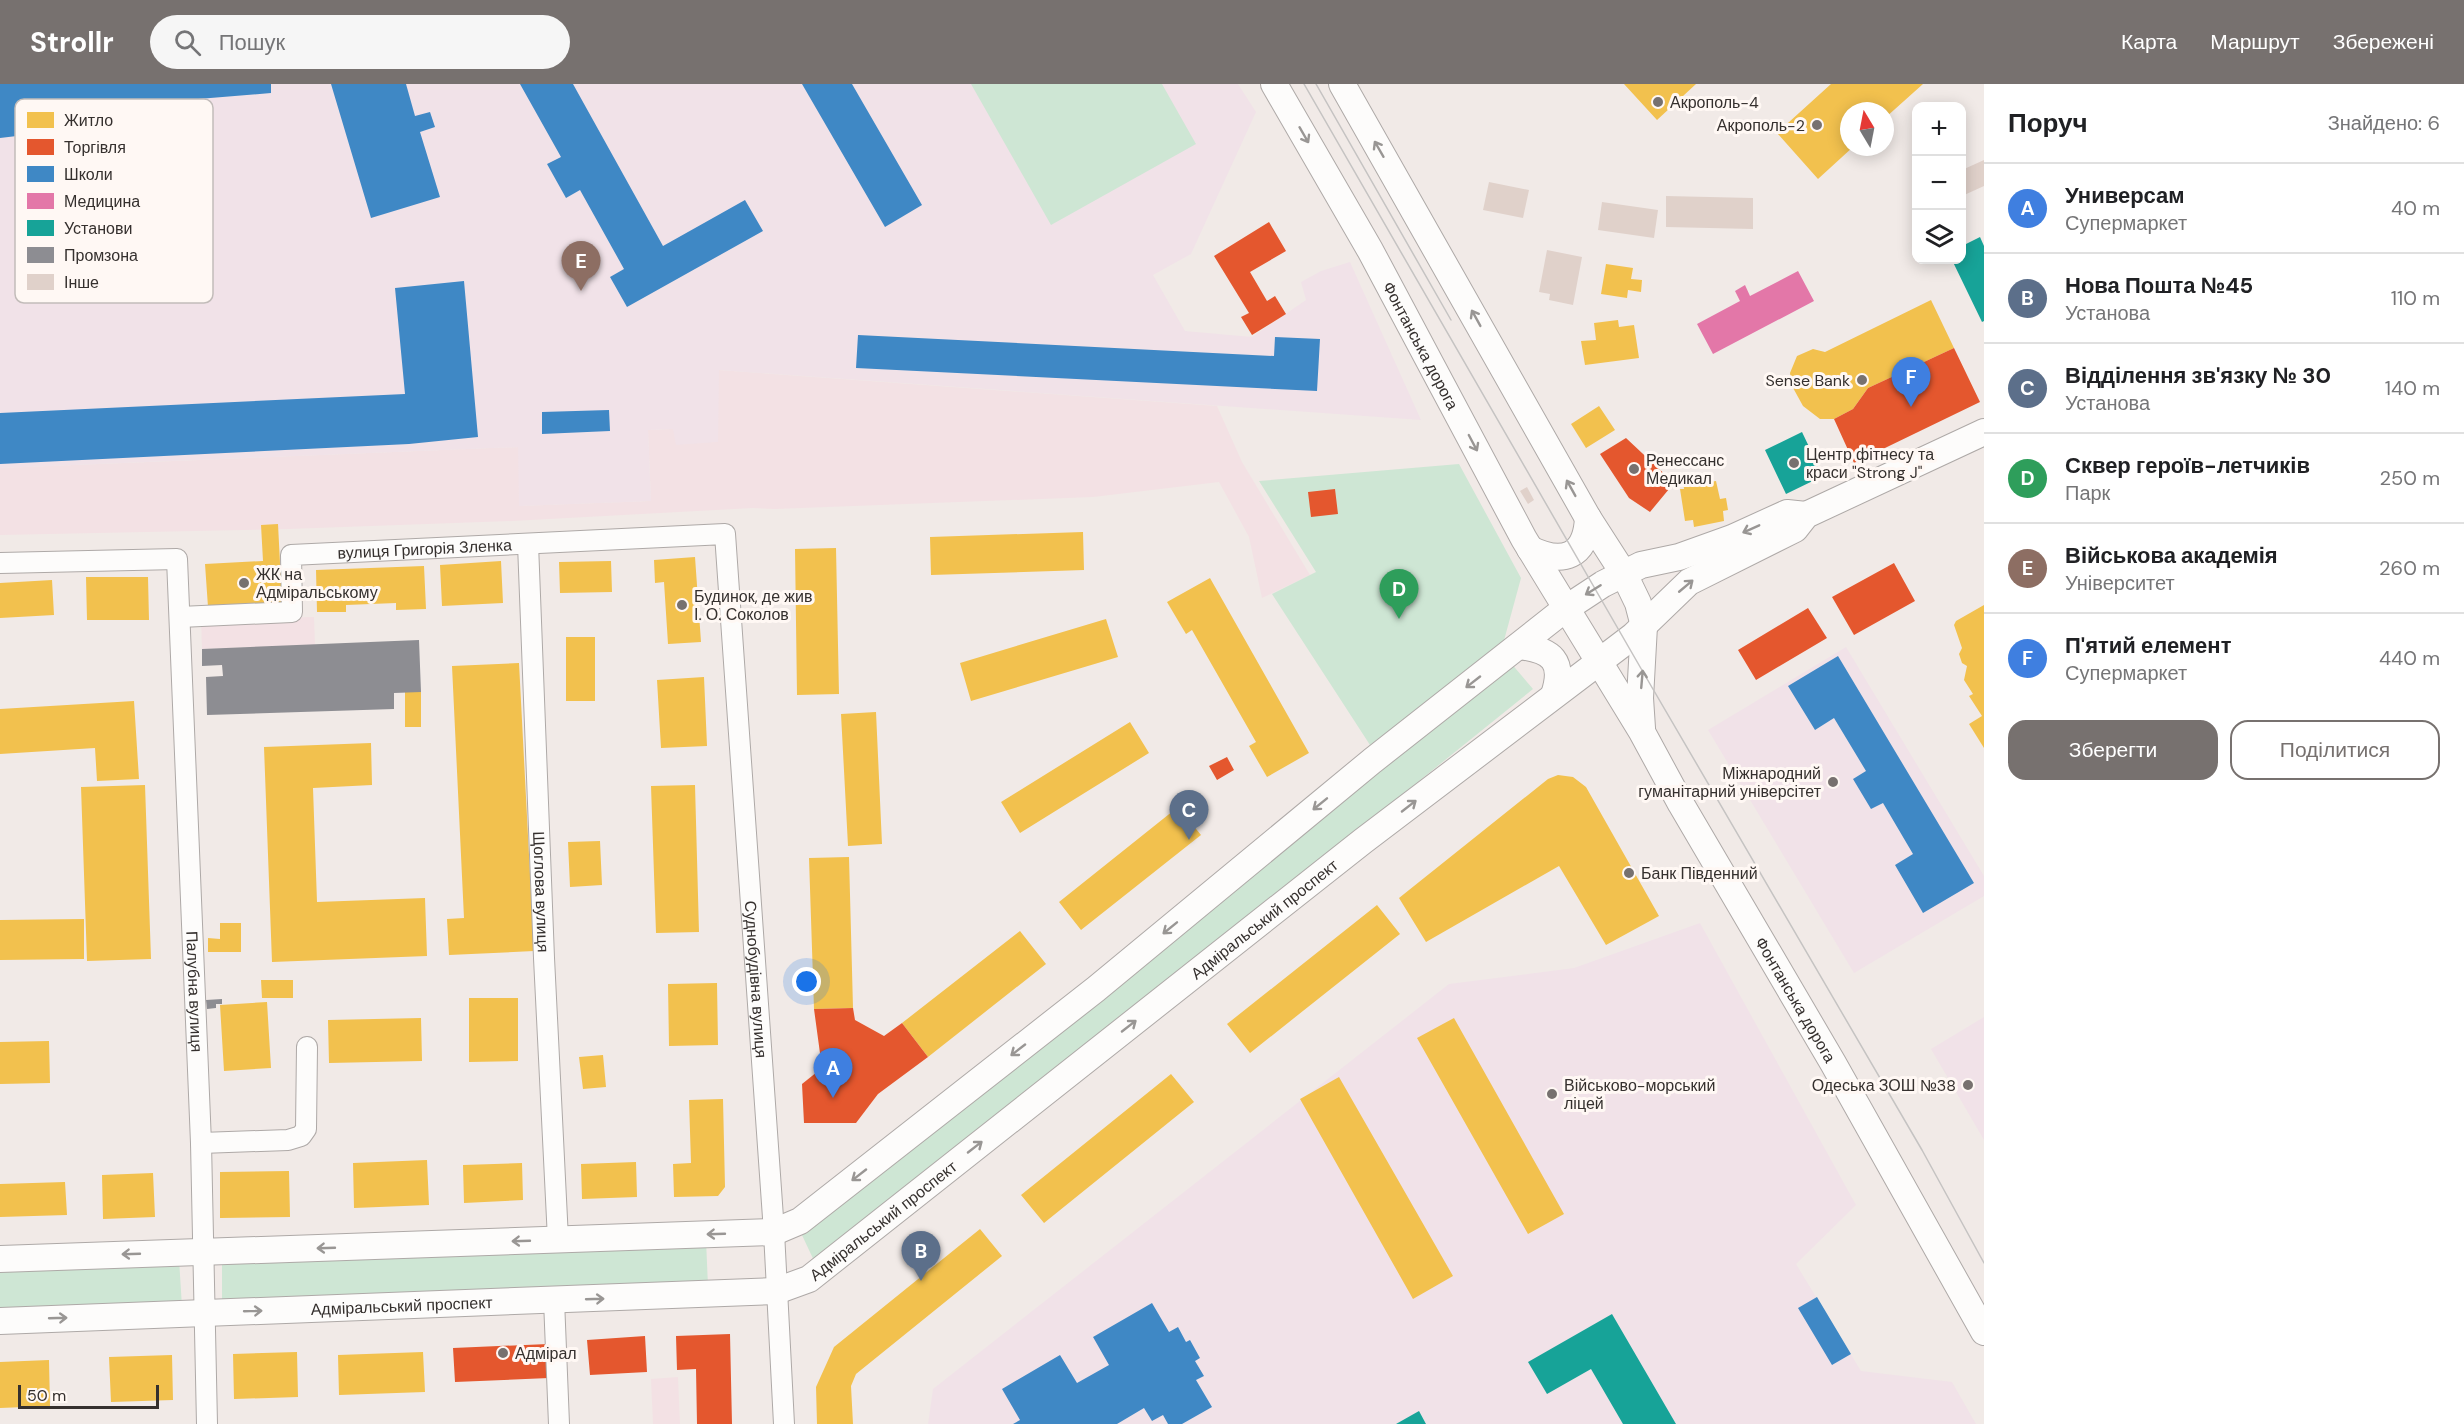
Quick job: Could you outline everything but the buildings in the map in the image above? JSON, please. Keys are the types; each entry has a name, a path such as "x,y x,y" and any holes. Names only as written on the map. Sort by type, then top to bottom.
{"main road":[{"name":"Фонтанська дорога","path":"1274,84 1370,250 1530,549 1642,732 1681,804 1838,1072 1984,1332"},
{"path":"1342,84 1588,518 1623,574 1638,603 1644,626"},
{"path":"0,1259 774,1232 800,1221 1096,989 1372,761 1565,609 1641,565 1679,557 1732,538 1787,513 1806,515 1984,432"},
{"name":"Адміральський проспект","path":"0,1321 776,1291 809,1279 1345,856 1598,663 1644,626 1689,582 1795,530 1806,515"},
{"path":"1530,549 1545,556 1555,557 1574,553 1581,548 1587,535 1588,518"},
{"name":"Фонтанська дорога","path":"1642,732 1640,698 1644,626"},
{"path":"1519,646 1536,648 1551,655 1557,665 1559,679 1554,695"}],"street":[{"name":"вулиця Григорія Зленка","path":"180,617 292,612 291,555 725,534"},
{"name":"Суднобудівна вулиця","path":"725,534 774,1232 784,1424"},
{"name":"Щоглова вулиця","path":"528,544 544,958 558,1239"},
{"name":"Палубна вулиця","path":"0,563 177,559 201,1143 201,1252 207,1424"},
{"path":"201,1143 288,1140 301,1136 306,1129 307,1047"},
{"path":"554,1300 559,1424"}],"shaded area":[{"path":"0,84 1238,84 1256,112 1191,254 1153,275 1185,331 1252,337 1306,300 1301,282 1321,271 1350,262 1421,420 719,370 718,442 676,445 673,429 648,430 651,501 519,506 518,447 0,468"},
{"path":"718,370 1217,406 1242,462 1310,575 1262,598 1249,537 1219,482 1093,497 753,508 512,521 288,529 0,535 0,468 519,447 519,506 651,501 648,430 673,429"},
{"path":"314,617 315,645 202,649 201,620"},
{"name":"Міжнародний гуманітарний універсітет","path":"1846,647 1984,876 1984,896 1854,973 1708,730"},
{"name":"Військово-морський ліцей","path":"1700,923 1856,1205 1796,1264 1861,1371 1952,1382 1976,1424 928,1424 933,1389 1449,984 1574,968"},
{"name":"Одеська ЗОШ №38","path":"1984,1017 1984,1140 1931,1049"},
{"path":"678,1377 680,1424 653,1424 651,1379"}],"green space":[{"path":"971,84 1162,84 1196,144 1051,225"},
{"path":"1459,464 1521,578 1503,644 1370,745 1272,594 1316,572 1259,481"},
{"path":"1510,662 1533,689 817,1267 801,1233"},
{"path":"706,1240 708,1286 222,1305 222,1256"},
{"path":"179,1259 182,1307 0,1314 0,1266"}],"tram line":[{"path":"1304,84 1922,1150 1984,1263"},
{"path":"1316,84 1451,320"}],"place":[{"name":"Акрополь-4","path":"1658,102"},
{"name":"Акрополь-2","path":"1817,125"},
{"name":"Військова академія","path":"581,291"},
{"name":"Sense Bank","path":"1862,380"},
{"name":"П'ятий елемент","path":"1911,407"},
{"name":"Центр фітнесу та краси \"Strong J\"","path":"1794,463"},
{"name":"Ренессанс Медикал","path":"1634,469"},
{"name":"ЖК на Адміральському","path":"244,583"},
{"name":"Будинок, де жив І. О. Соколов","path":"682,605"},
{"name":"Сквер героїв-летчиків","path":"1399,619"},
{"name":"Міжнародний гуманітарний універсітет","path":"1833,782"},
{"name":"Відділення зв'язку № 30","path":"1189,840"},
{"name":"Банк Південний","path":"1629,873"},
{"name":"Одеська ЗОШ №38","path":"1968,1085"},
{"name":"Військово-морський ліцей","path":"1552,1094"},
{"name":"Универсам","path":"833,1098"},
{"name":"Нова Пошта №45","path":"921,1281"},
{"name":"Адмірал","path":"503,1353"}]}
